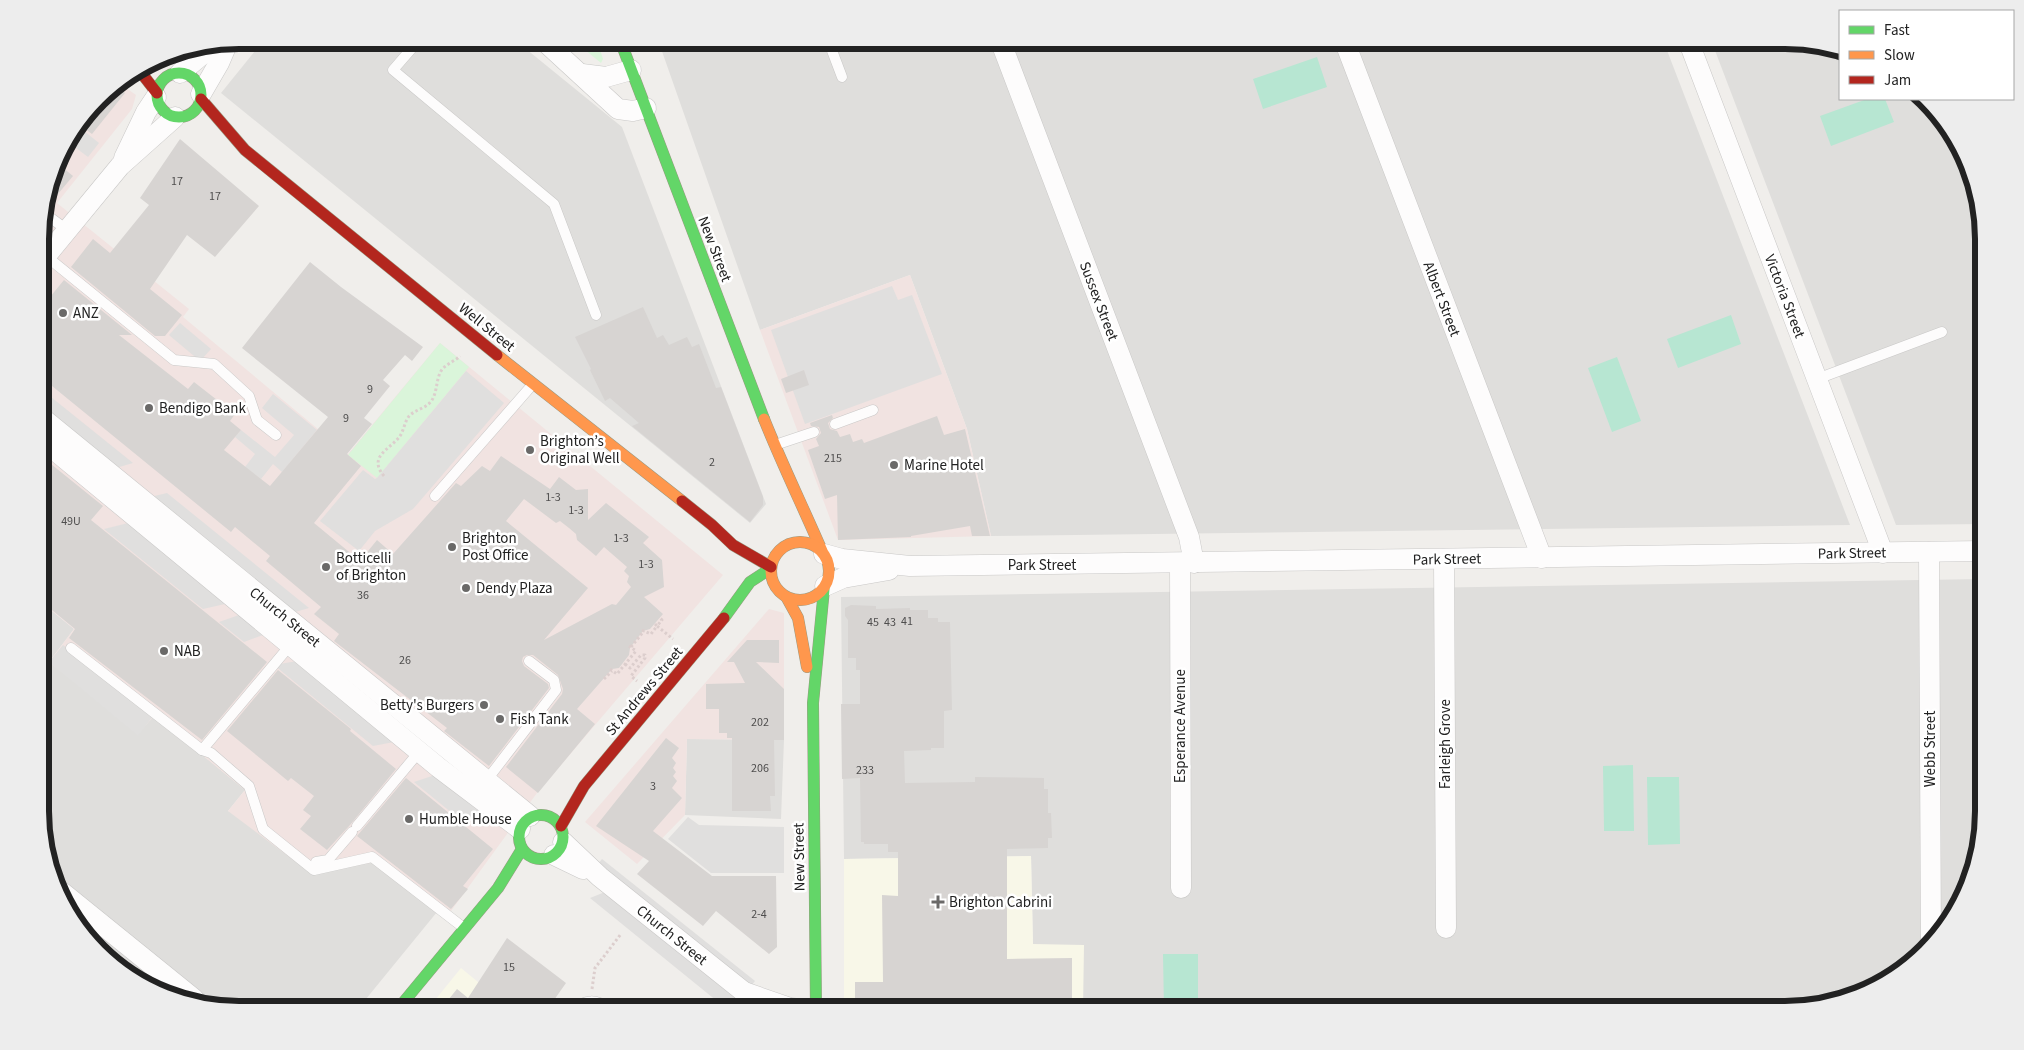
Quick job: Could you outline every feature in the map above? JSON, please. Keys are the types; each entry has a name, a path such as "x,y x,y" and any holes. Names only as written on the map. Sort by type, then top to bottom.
{"street":[{"path":"49,252 120,166 178,117 194,111 225,49"},
{"path":"553,49 618,109 633,111 646,108"},
{"name":"New Street","path":"623,49 783,468 795,489 823,553"},
{"name":"Sussex Street","path":"1003,49 1192,547 1187,563"},
{"name":"Albert Street","path":"1347,49 1542,558"},
{"name":"Victoria Street","path":"1691,49 1883,553"},
{"path":"120,166 156,95 161,81 174,70 203,52"},
{"path":"174,70 187,74 198,82 201,96"},
{"path":"582,74 606,77 631,70"},
{"path":"142,75 156,95 163,110 197,128"},
{"name":"Well Street","path":"201,96 245,150 533,384 712,525 736,540 770,568"},
{"name":"Well Street","path":"221,139 245,150"},
{"name":"Church Street","path":"49,424 296,638 419,752 530,828"},
{"name":"Church Street","path":"49,445 296,638 486,780 530,828"},
{"name":"New Street","path":"783,468 785,494"},
{"path":"784,596 772,580 770,568 774,557 787,545 790,530"},
{"path":"736,540 740,562"},
{"path":"766,594 798,600 810,599 824,588 830,570 823,553 806,542 768,546"},
{"name":"Webb Street","path":"1929,552 1931,933"},
{"name":"Park Street","path":"823,553 842,559 910,566 1975,552"},
{"name":"Farleigh Grove","path":"1444,559 1446,928"},
{"name":"Esperance Avenue","path":"1181,888 1187,563"},
{"name":"Park Street","path":"824,588 844,578 910,566"},
{"name":"St Andrews Street","path":"404,1001 498,888 530,828 584,786 718,626 749,584 770,568"},
{"path":"718,626 740,577"},
{"name":"New Street","path":"816,1001 813,703 824,588"},
{"name":"New Street","path":"784,596 798,618 813,703"},
{"name":"St Andrews Street","path":"726,616 751,600"},
{"name":"St Andrews Street","path":"498,888 553,845 584,786"},
{"path":"554,818 553,845 525,853 530,828 554,818"},
{"name":"Church Street","path":"553,845 600,877 744,992 752,1001"},
{"path":"70,899 188,994"},
{"name":"Church Street","path":"744,992 770,1001"}],"lane":[{"path":"411,49 393,70 554,204 596,315"},
{"path":"831,49 842,77"},
{"path":"50,217 67,230"},
{"path":"49,264 174,360 214,364 249,396 257,420 276,435"},
{"path":"1817,379 1942,332"},
{"path":"435,496 533,384"},
{"path":"835,424 872,410"},
{"path":"775,446 814,432"},
{"path":"202,750 296,638"},
{"path":"71,648 202,750 211,753 249,786 263,829 314,870 372,857 465,928"},
{"path":"486,780 556,690 554,680 529,661"},
{"path":"306,864 328,860 419,752"}],"path":[{"path":"384,476 379,471 380,457 383,451 398,439 410,416 421,410 432,400 440,372 445,366 460,356"},
{"path":"604,679 611,670 617,674 636,651 630,646 643,631 651,634 656,625 662,620 660,618"},
{"path":"656,625 672,639"},
{"path":"625,664 630,668 641,655 645,655 646,657 632,676 637,681"},
{"path":"594,1001 591,988 595,968 622,934"}],"shaded area":[{"path":"257,49 526,49 622,127 766,504 750,523 221,93"},
{"path":"661,49 1666,49 1850,525 991,536 967,429 910,275 760,330"},
{"path":"1714,49 1797,49 1822,52 1839,57 1839,100 1914,100 1936,123 1950,144 1961,166 1972,202 1975,227 1975,524 1896,525"},
{"path":"125,87 136,95 132,109 57,203 189,309 183,317 348,454 440,343 723,575 537,793 451,911 375,862 312,874 228,811 245,790 154,716 139,733 49,662 74,629 49,609 50,214 63,166 74,144 88,123"},
{"path":"83,130 99,143 88,157 73,146"},
{"path":"910,275 967,429 991,536 838,540 760,330"},
{"path":"892,286 898,300 912,295 942,374 805,424 771,330"},
{"path":"180,323 211,349 200,361 169,335"},
{"path":"466,371 504,403 413,509 375,531 359,551 320,521 363,470 375,479 377,478"},
{"path":"273,394 317,430 282,472 273,464 261,479 245,467 255,454 235,437 241,430 275,457 294,435 262,408"},
{"path":"49,395 133,463 116,468 49,414"},
{"path":"167,493 309,608 292,613 150,497"},
{"path":"128,523 225,604 203,609 104,529"},
{"path":"1975,579 1975,823 1972,848 1961,884 1950,906 1936,927 1910,954 1891,969 1869,982 1822,998 1797,1001 1083,1001 1083,945 1033,945 1031,856 844,859 841,597"},
{"path":"49,609 74,629 49,662"},
{"path":"769,609 784,613 784,740 687,739 685,815 637,864 585,822"},
{"path":"239,615 263,635 244,642 219,622"},
{"path":"63,645 153,716 138,736 49,662"},
{"path":"297,661 394,742 373,746 274,665"},
{"path":"49,662 154,715 245,790 228,811 375,862 437,912 364,1001 214,1000 166,987 133,969 114,954 88,927 68,895 55,860 49,823"},
{"path":"687,739 784,740 781,819 685,815"},
{"path":"435,775 485,816 463,822 414,782"},
{"path":"688,817 699,825 784,827 784,873 711,873 668,839"},
{"name":"Brighton Cabrini","path":"1031,856 1033,944 1084,945 1083,1001 844,1001 844,859"},
{"path":"602,859 755,981 751,986 598,864"},
{"path":"605,892 739,1001 717,1001 590,898"},
{"path":"461,968 501,1001 434,1001"}],"green space":[{"path":"584,49 600,49 603,59 601,63"},
{"path":"1317,57 1327,87 1263,109 1253,79"},
{"path":"1864,100 1885,100 1894,122 1831,146 1820,116"},
{"path":"1731,315 1741,344 1678,368 1667,339"},
{"path":"440,343 469,367 377,478 348,455"},
{"path":"1617,357 1641,421 1612,432 1588,368"},
{"path":"1633,765 1634,831 1604,831 1603,766"},
{"path":"1647,777 1679,777 1680,844 1648,845"},
{"path":"1163,954 1198,954 1198,1001 1164,1001"}],"building":[{"path":"121,90 125,93 92,134 84,128"},
{"path":"180,139 259,206 215,257 187,235 150,289 182,315 165,336 155,336 71,267 93,239 110,253 149,205 140,198"},
{"path":"63,167 73,176 52,201"},
{"path":"310,262 423,347 412,361 405,355 383,380 390,386 364,418 372,424 347,454 361,466 314,523 360,561 377,540 393,554 456,483 461,486 482,466 490,471 501,456 550,489 559,477 576,490 588,489 588,520 606,503 649,537 643,543 662,560 664,587 644,597 663,614 650,629 643,631 630,648 629,655 619,668 612,669 577,709 595,724 538,793 506,767 562,694 563,689 558,675 533,655 523,657 524,666 548,684 549,688 489,766 444,731 447,728 334,641 339,634 314,614 321,607 266,561 270,556 235,527 231,532 49,384 49,298 64,280 132,335 119,335 188,389 194,382 235,414 230,421 241,430 224,450 270,486 328,417 242,348","holes":["524,499 556,523 560,521 576,534 577,540 596,556 604,547 627,567 624,571 629,576 627,582 631,587 616,605 612,604 544,640 588,588 506,521"]},
{"path":"643,307 657,338 663,335 669,345 687,337 692,347 699,344 716,388 721,387 763,497 763,505 750,522 632,426 639,423 610,398 605,401 575,337"},
{"path":"804,370 809,385 786,393 781,379"},
{"name":"Marine Hotel","path":"832,415 833,418 828,423 830,429 837,431 840,437 850,434 853,442 862,439 864,443 937,416 944,435 965,429 990,536 972,536 970,526 911,537 838,540 837,495 825,499 808,450 819,446 816,439 821,433 819,427 811,426 810,423"},
{"path":"49,462 103,506 91,520 267,662 202,740 69,638 75,629 49,608"},
{"path":"851,605 876,606 876,609 910,608 910,610 928,610 928,618 938,618 938,622 950,622 952,710 944,711 944,748 904,751 905,783 975,782 975,777 1044,778 1044,789 1048,789 1048,813 1051,813 1052,838 1048,838 1048,848 1007,849 1007,959 1072,958 1072,1001 855,1001 855,982 883,982 882,895 898,896 898,852 888,852 888,844 864,844 864,842 861,842 860,778 842,779 841,704 860,704 860,670 856,670 856,658 848,658 848,620 845,616 845,608"},
{"path":"747,640 779,640 779,663 756,662 784,689 784,740 774,740 775,796 770,796 771,811 732,811 732,738 727,738 727,733 719,733 719,709 706,709 706,684 745,683 734,662 727,662"},
{"path":"278,670 351,729 350,731 396,769 327,850 300,829 311,816 303,810 314,796 291,778 288,781 227,731"},
{"path":"666,738 679,748 672,758 676,763 673,768 676,772 673,776 677,781 672,788 682,798 653,831 712,876 776,876 777,947 769,954 716,911 703,926 637,874 649,861 596,826"},
{"path":"406,778 493,849 463,886 468,889 451,909 357,836"},
{"path":"507,938 566,983 553,1001 447,1001 457,989 468,998"}],"traffic: fast":[{"path":"623,49 764,419"},
{"path":"183,73 195,79 200,86 201,95 200,104 195,111 188,116 175,117 167,114 160,107 157,91 160,83 167,76 183,73"},
{"path":"724,618 750,582 770,569"},
{"path":"816,1001 813,703 824,589"},
{"path":"545,815 557,821 562,828 563,837 562,846 557,853 550,858 537,859 529,856 522,849 519,833 522,825 529,818 545,815"},
{"path":"404,1001 498,888 522,849"}],"traffic: slow":[{"path":"497,355 682,501"},
{"path":"764,419 822,551"},
{"path":"794,542 806,542 816,546 825,555 829,571 829,577 821,592 806,600 794,600 784,596 775,587 771,577 771,565 775,555 784,546 794,542"},
{"path":"787,598 798,618 807,667"}],"traffic: jam":[{"path":"143,75 157,93"},
{"path":"201,99 245,150 497,355"},
{"path":"682,501 733,545 771,567"},
{"path":"561,826 584,786 724,618"}],"place":[{"name":"ANZ","path":"63,313"},
{"name":"Bendigo Bank","path":"149,408"},
{"name":"Brighton’s Original Well","path":"530,450"},
{"name":"Marine Hotel","path":"894,465"},
{"name":"Brighton Post Office","path":"452,547"},
{"name":"Botticelli of Brighton","path":"326,567"},
{"name":"Dendy Plaza","path":"466,588"},
{"name":"NAB","path":"164,651"},
{"name":"Betty's Burgers","path":"484,705"},
{"name":"Fish Tank","path":"500,719"},
{"name":"Humble House","path":"409,819"},
{"name":"Brighton Cabrini","path":"938,902"}]}
